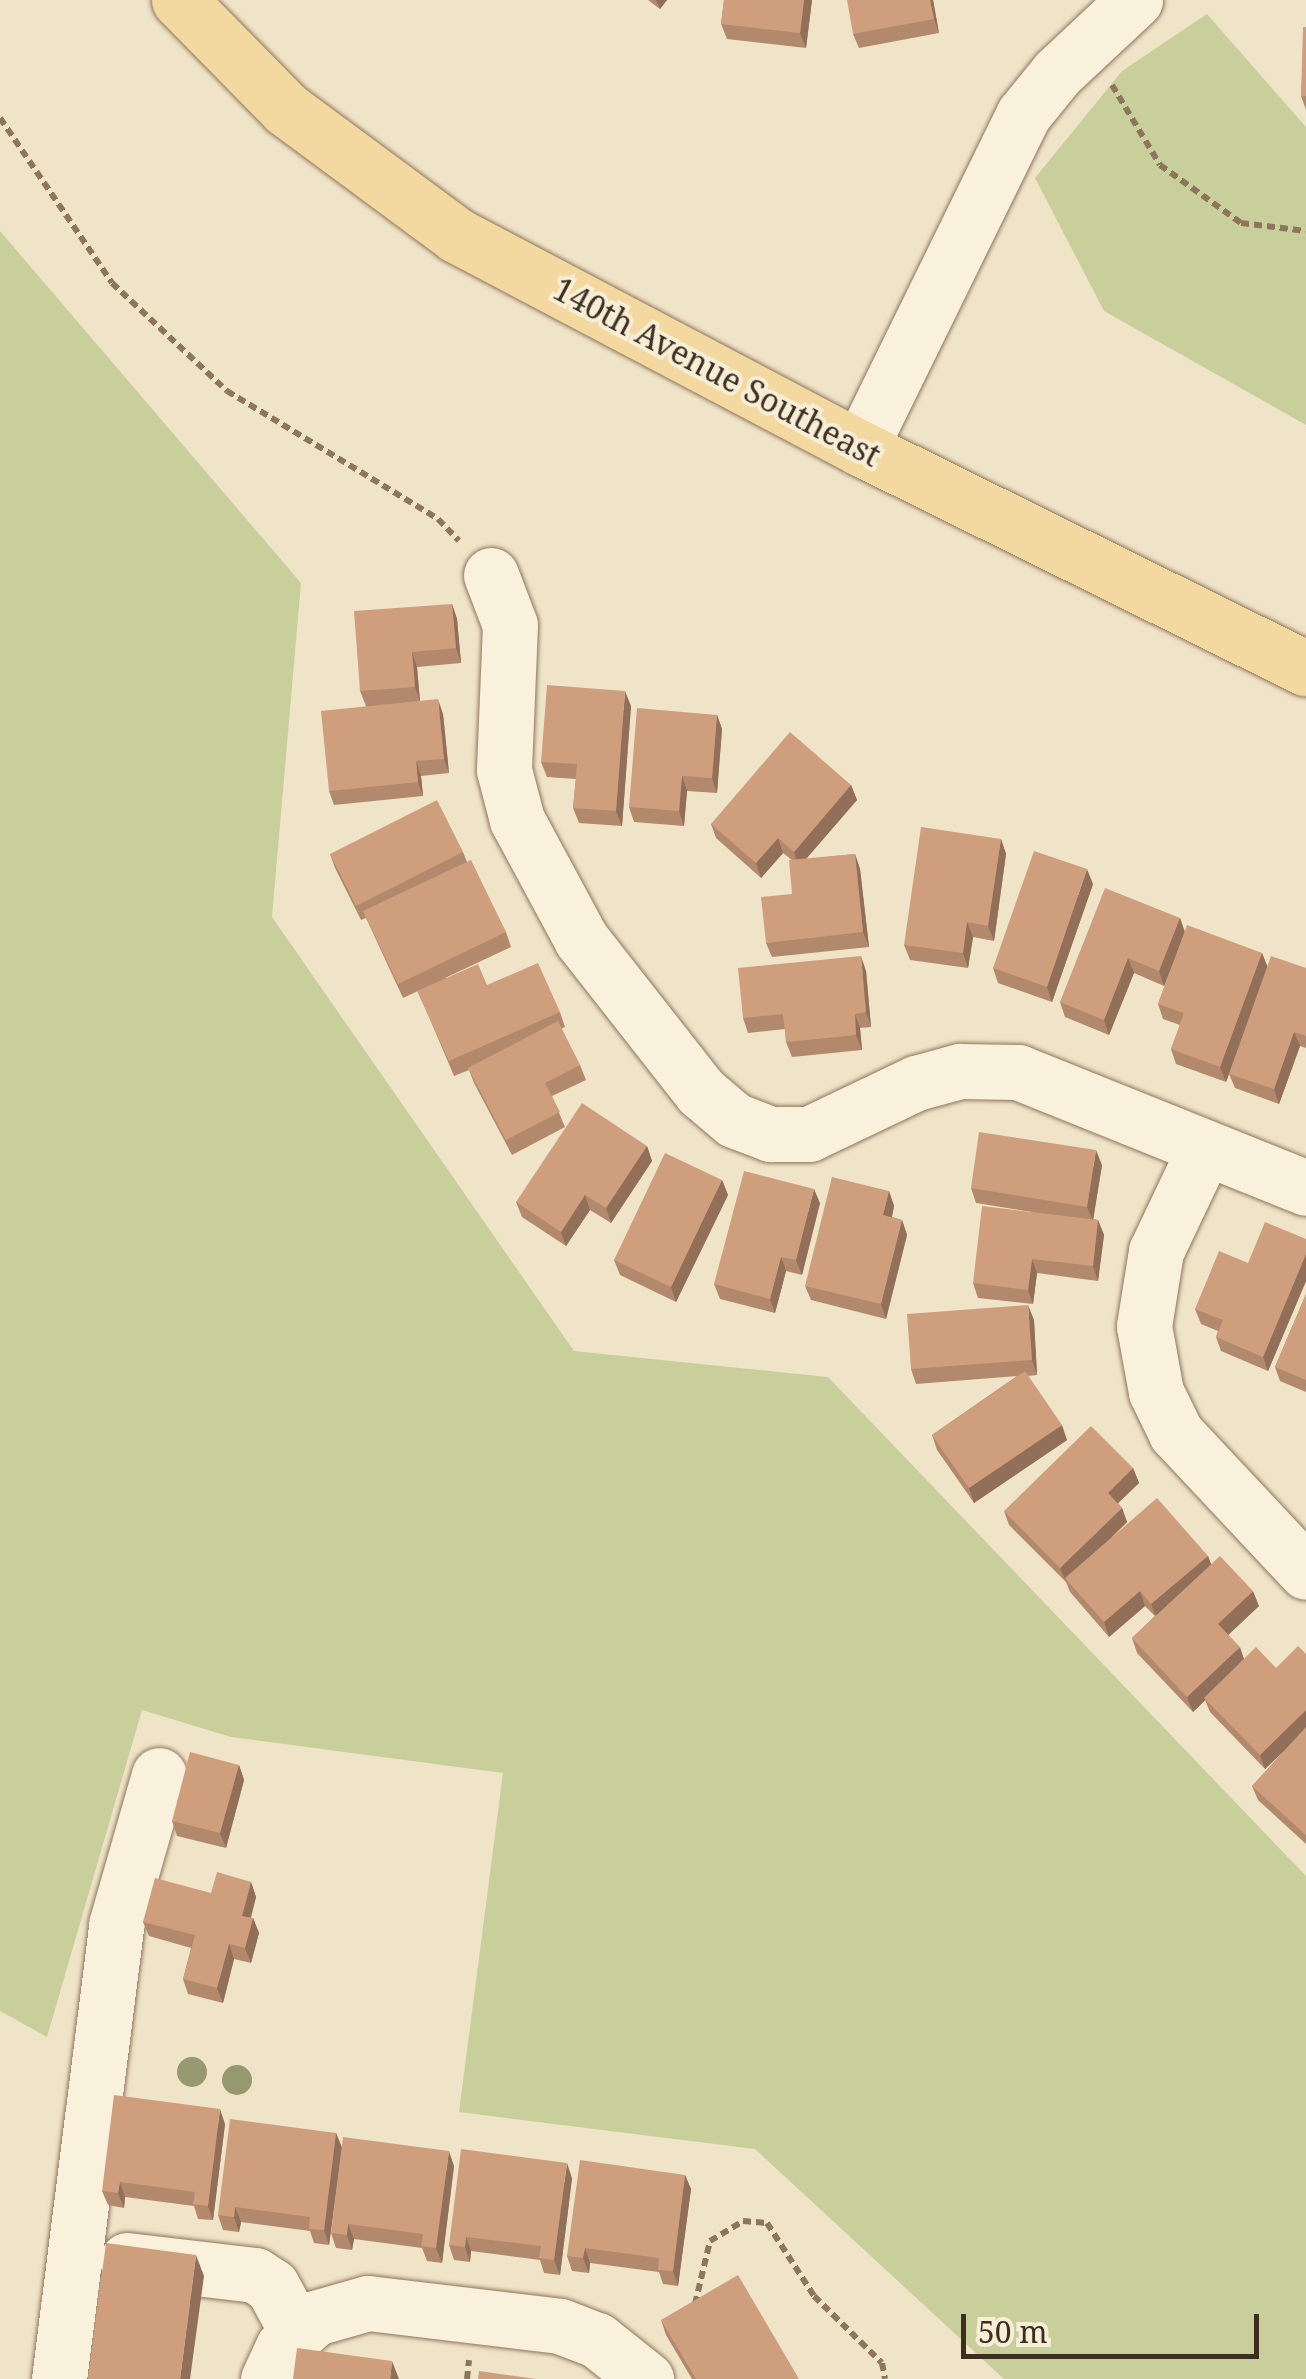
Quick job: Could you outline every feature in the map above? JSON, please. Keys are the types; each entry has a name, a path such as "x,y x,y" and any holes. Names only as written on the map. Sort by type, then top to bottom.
{"main road":[{"name":"140th Avenue Southeast","path":"179,0 286,109 456,236 860,448 1306,668"}],"street":[{"path":"860,448 996,162 1023,115 1086,44 1136,0"},
{"path":"491,575 510,624 504,770 517,820 581,939 701,1092 734,1120 771,1134 809,1134 916,1083 960,1071 1018,1072 1306,1188"},
{"path":"1205,1148 1156,1250 1144,1326 1156,1392 1176,1433 1306,1572"},
{"path":"60,2379 116,1925 158,1775"},
{"path":"111,2258 255,2275 272,2286 298,2332"},
{"path":"268,2379 298,2332 331,2311 368,2303 560,2326 637,2369"}],"path":[{"path":"1086,44 1160,165 1241,223 1306,231"},
{"path":"0,118 112,284 228,391 438,520 491,575"},
{"path":"637,2369 694,2306 710,2241 725,2227 753,2219 780,2237 798,2275 869,2346 885,2379"}],"green space":[{"path":"1207,14 1306,127 1306,425 1104,311 1035,178 1122,71"},
{"path":"0,231 301,583 272,917 574,1351 828,1377 1306,1876 1306,2379 1004,2379 755,2149 459,2112 503,1773 231,1737 142,1710 47,2037 0,2011"}],"building":[{"path":"724,0 804,0 800,33 721,24"},
{"path":"847,0 930,0 934,19 853,34"},
{"path":"1306,27 1306,96 1301,96"},
{"path":"452,604 456,648 412,652 415,687 360,691 354,611"},
{"path":"547,685 625,691 616,811 573,808 577,764 541,762"},
{"path":"438,699 444,759 416,761 418,782 329,791 321,711"},
{"path":"637,708 717,715 712,778 682,776 679,811 629,807"},
{"path":"790,732 851,785 794,852 778,838 756,863 711,824"},
{"path":"437,800 463,852 356,906 330,854"},
{"path":"921,827 1001,839 988,926 967,922 963,953 904,945"},
{"path":"1034,851 1087,869 1047,987 993,968"},
{"path":"855,854 863,932 766,943 761,897 792,894 789,860"},
{"path":"471,860 506,932 398,984 363,911"},
{"path":"1105,888 1180,918 1159,971 1128,958 1104,1020 1060,1002"},
{"path":"1187,925 1262,953 1220,1067 1171,1049 1184,1013 1158,1004"},
{"path":"861,956 866,1012 855,1014 856,1035 786,1042 783,1014 743,1018 738,968"},
{"path":"1271,956 1306,968 1306,1036 1294,1032 1274,1089 1229,1074"},
{"path":"538,963 560,1012 449,1061 417,991 478,964 487,985"},
{"path":"558,1021 580,1065 545,1083 560,1112 506,1140 468,1068"},
{"path":"582,1103 647,1146 606,1208 585,1195 561,1232 516,1202"},
{"path":"979,1132 1096,1150 1087,1207 971,1188"},
{"path":"665,1153 722,1180 671,1287 614,1260"},
{"path":"744,1171 814,1189 796,1260 781,1257 770,1299 714,1284"},
{"path":"832,1177 889,1191 883,1215 902,1220 881,1304 805,1286"},
{"path":"982,1206 1098,1220 1093,1266 1032,1259 1028,1290 973,1283"},
{"path":"1265,1222 1306,1239 1306,1254 1263,1357 1216,1337 1223,1320 1195,1309 1219,1251 1248,1263"},
{"path":"1306,1294 1306,1380 1275,1367"},
{"path":"1028,1305 1032,1360 911,1369 907,1314"},
{"path":"1025,1371 1062,1425 969,1488 932,1435"},
{"path":"1091,1426 1133,1468 1108,1493 1122,1508 1060,1568 1004,1511"},
{"path":"1157,1498 1208,1556 1151,1604 1140,1591 1104,1622 1065,1578"},
{"path":"1220,1556 1253,1591 1218,1624 1240,1647 1187,1697 1132,1638"},
{"path":"1298,1646 1306,1654 1306,1710 1260,1755 1204,1698 1256,1647 1276,1668"},
{"path":"1306,1727 1306,1835 1252,1786"},
{"path":"190,1752 239,1765 220,1833 172,1821"},
{"path":"217,1872 251,1882 242,1916 253,1918 245,1948 229,1944 217,1988 183,1979 195,1935 143,1922 155,1878 211,1893"},
{"path":"114,2095 220,2109 208,2206 193,2204 195,2192 120,2182 118,2193 102,2191"},
{"path":"230,2119 336,2133 324,2230 309,2229 310,2217 235,2207 234,2217 218,2215"},
{"path":"343,2137 449,2151 436,2248 421,2246 423,2234 348,2224 347,2235 331,2233"},
{"path":"461,2149 567,2163 554,2260 539,2258 541,2246 466,2237 465,2247 449,2245"},
{"path":"580,2160 685,2175 673,2271 658,2270 659,2258 585,2248 583,2258 567,2256"},
{"path":"106,2243 196,2255 180,2379 88,2379"},
{"path":"738,2275 799,2379 696,2379 661,2320"},
{"path":"297,2348 392,2361 390,2379 293,2379"},
{"path":"479,2371 536,2379 478,2379"}]}
